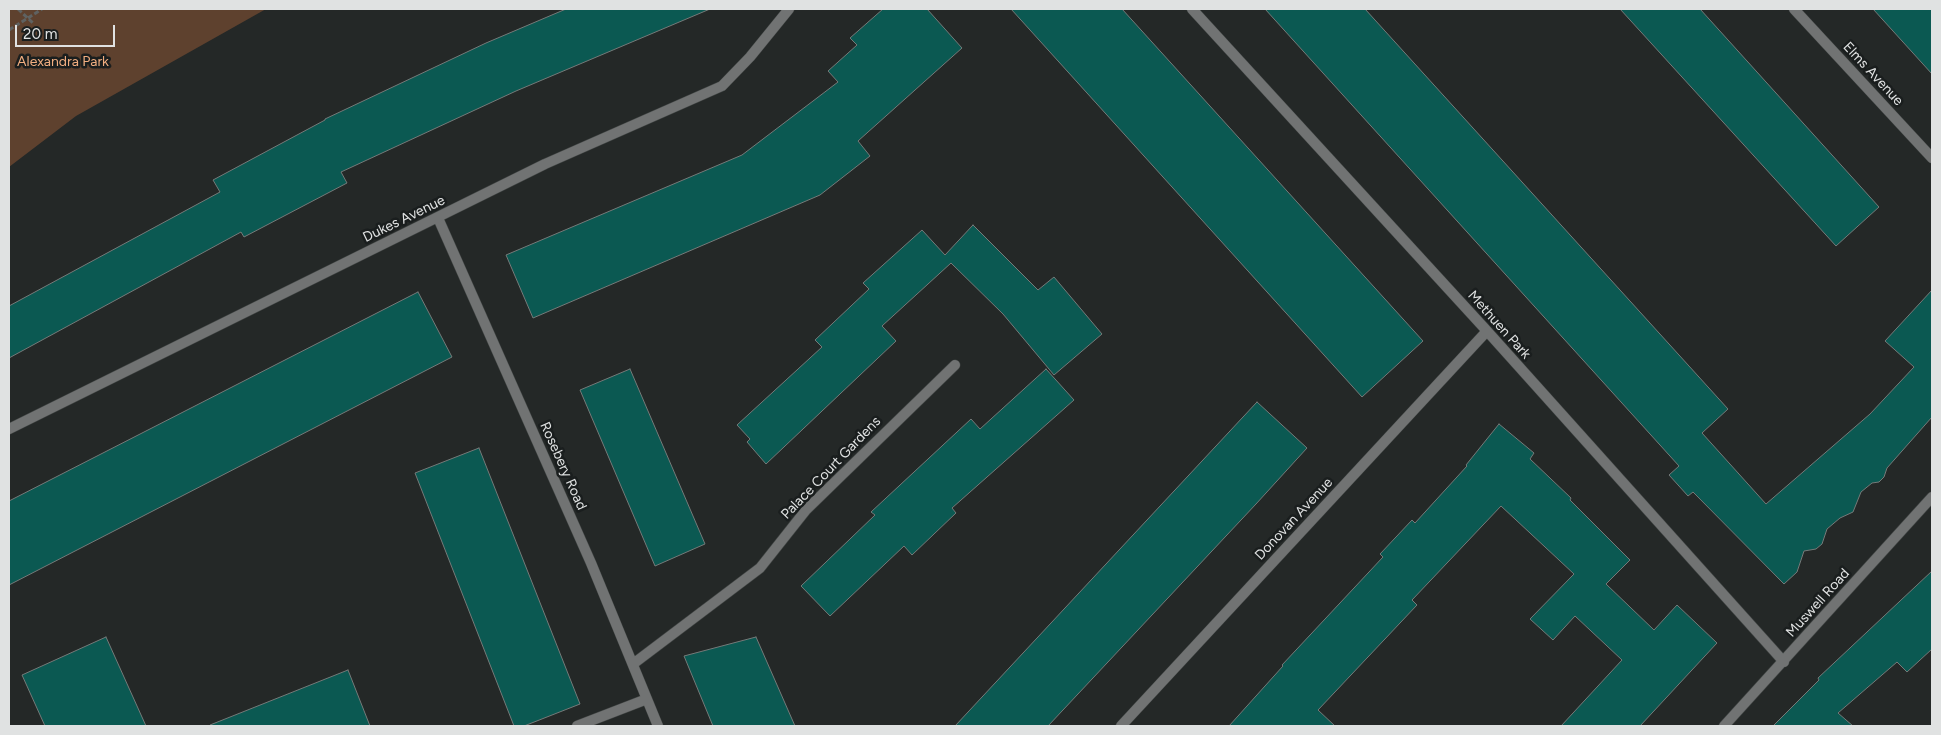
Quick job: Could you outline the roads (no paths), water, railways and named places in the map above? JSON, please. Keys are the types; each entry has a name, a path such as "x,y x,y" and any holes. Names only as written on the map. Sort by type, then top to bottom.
{"street":[{"name":"Dukes Avenue","path":"9,429 545,164 722,86 750,57 789,9"},
{"name":"Methuen Park","path":"1192,9 1486,331 1784,662"},
{"name":"Elms Avenue","path":"1794,9 1932,158"},
{"name":"Rosebery Road","path":"438,218 520,400 658,726"},
{"name":"Donovan Avenue","path":"1121,726 1486,331"},
{"name":"Palace Court Gardens","path":"633,664 760,568 806,510 955,365"},
{"name":"Muswell Road","path":"1724,726 1932,497"},
{"path":"577,726 647,699"}],"park label":[{"name":"Alexandra Park","path":"63,62"}]}
